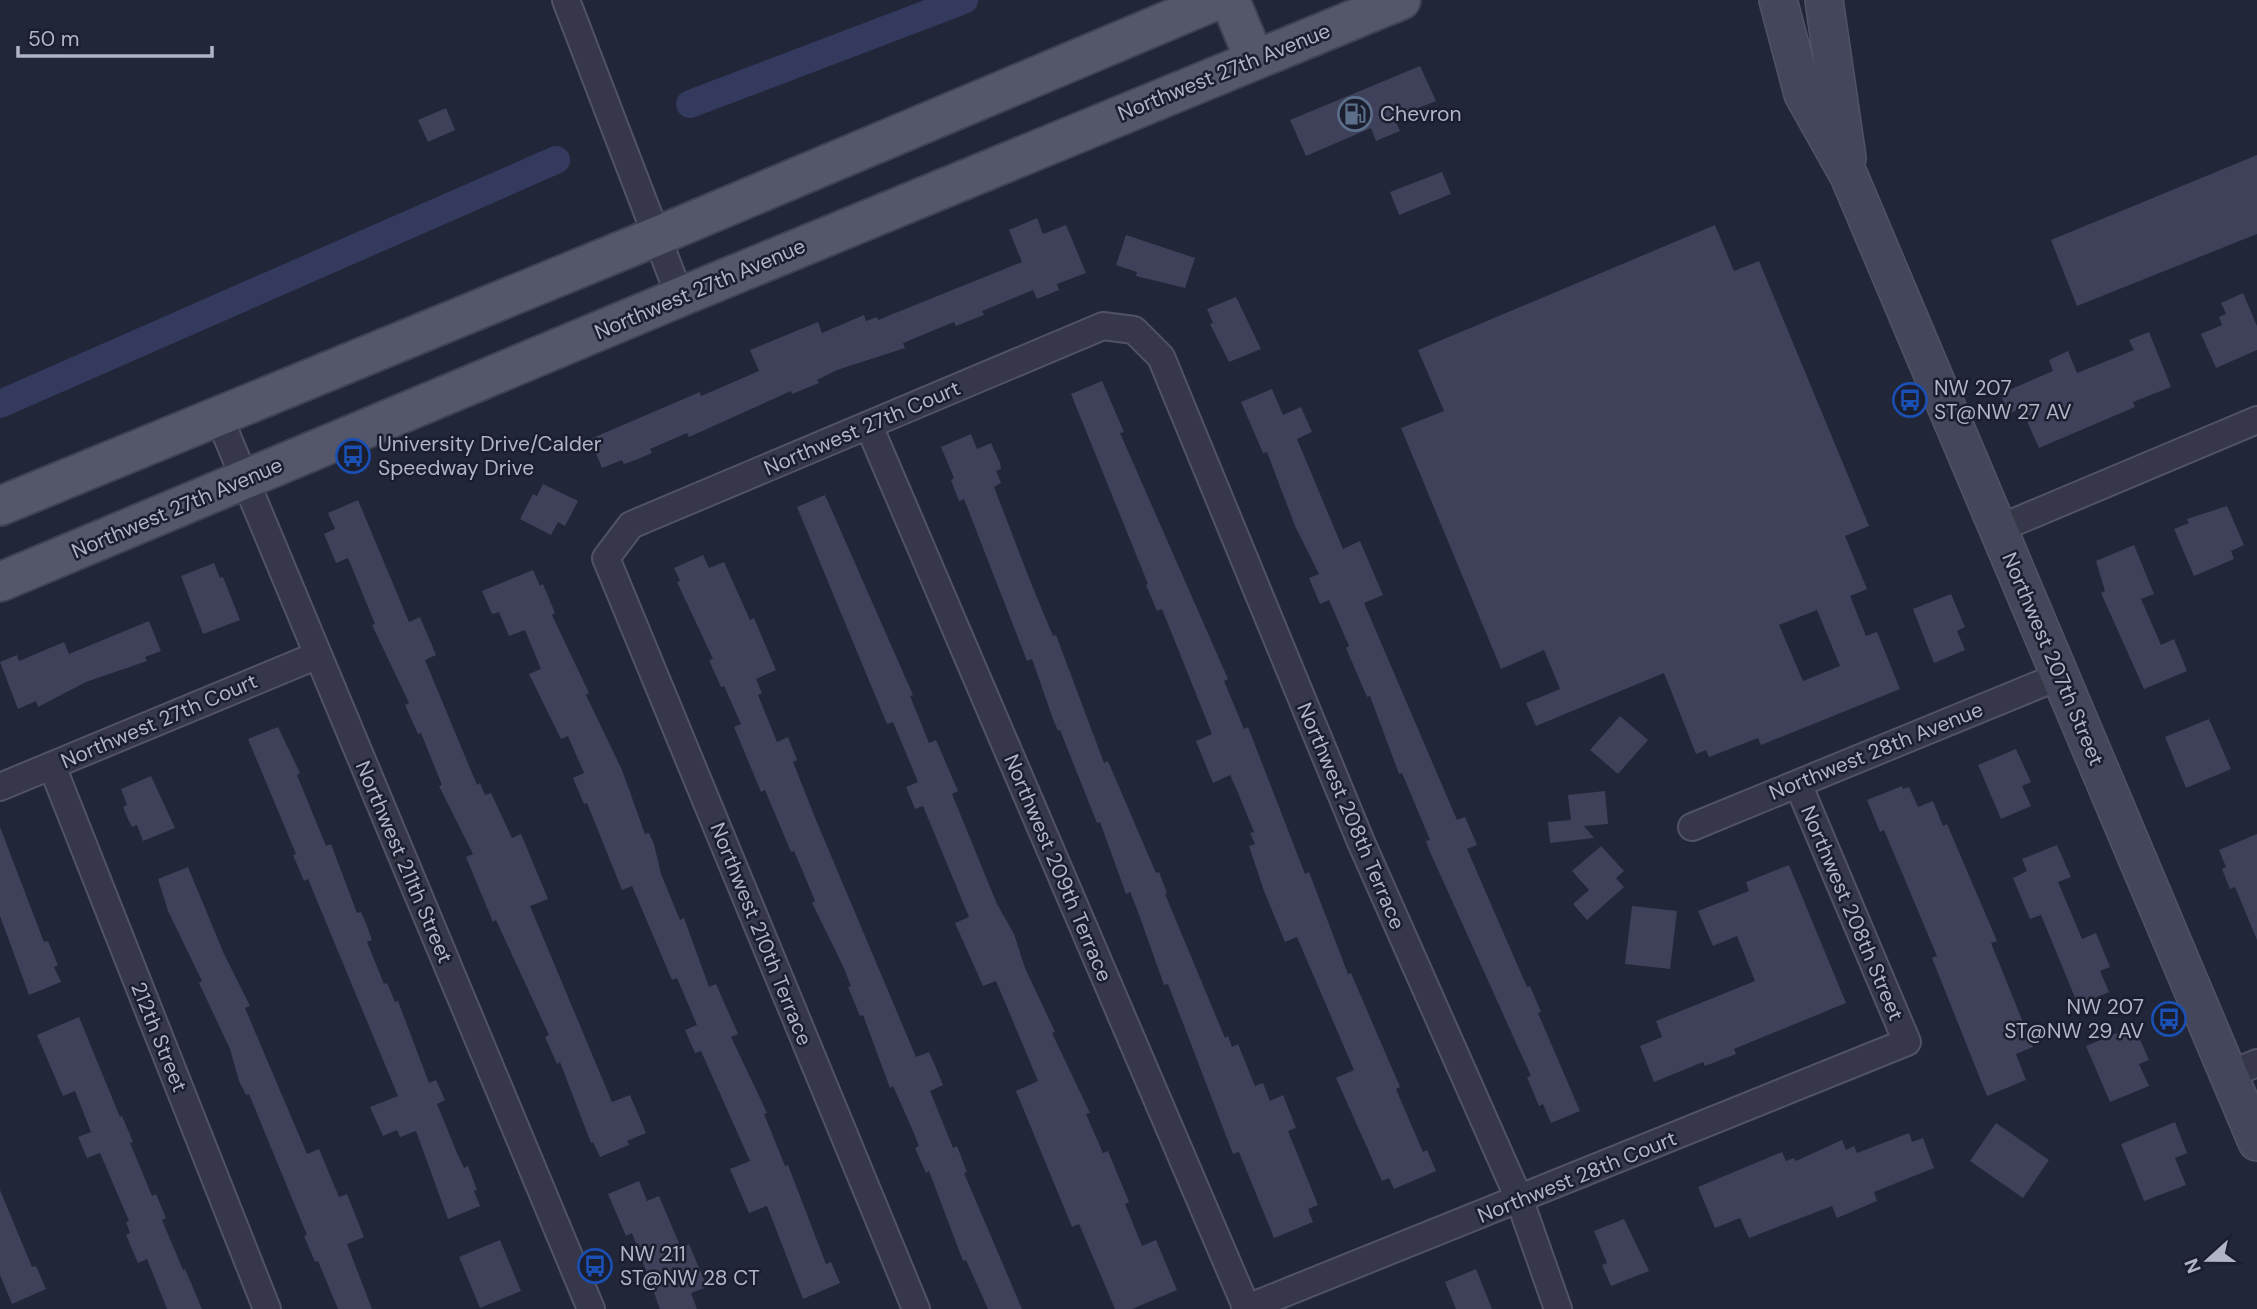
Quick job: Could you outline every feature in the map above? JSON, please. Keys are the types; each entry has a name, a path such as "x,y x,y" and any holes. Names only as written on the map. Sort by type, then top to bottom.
{"main road":[{"path":"0,506 655,237 1217,0"},
{"path":"1230,0 1254,58"},
{"name":"Northwest 27th Avenue","path":"0,582 1254,58 1401,0"}],"street":[{"path":"566,0 680,297"},
{"name":"Northwest 207th Street","path":"1778,0 1803,94 1849,176 2060,676 2243,1069 2257,1142"},
{"name":"Northwest 207th Street","path":"1824,0 1849,176"},
{"name":"Northwest 27th Court","path":"606,558 631,525 1103,326 1134,330"},
{"name":"Northwest 208th Terrace","path":"1134,330 1161,357 1360,842 1520,1201 1558,1309"},
{"name":"Northwest 211th Street","path":"218,415 590,1309"},
{"path":"1998,529 2257,420"},
{"name":"Northwest 209th Terrace","path":"869,426 1246,1309"},
{"name":"Northwest 210th Terrace","path":"606,558 916,1309"},
{"name":"Northwest 27th Court","path":"0,787 318,655"},
{"name":"Northwest 28th Avenue","path":"1692,827 2060,676"},
{"name":"212th Street","path":"52,766 267,1309"},
{"name":"Northwest 208th Street","path":"1798,784 1907,1042"},
{"name":"Northwest 28th Court","path":"1246,1309 1520,1201 1907,1042"}],"building":[{"name":"Chevron","path":"1420,66 1436,101 1394,118 1400,131 1376,141 1371,128 1306,156 1290,120"},
{"path":"446,108 455,130 428,142 418,120"},
{"path":"2257,155 2257,234 2077,306 2051,240"},
{"path":"1442,172 1451,194 1399,215 1390,192"},
{"path":"1037,218 1043,234 1066,225 1086,273 1057,284 1059,290 1037,299 1033,290 982,311 984,315 956,326 954,322 903,343 905,348 837,370 817,380 819,383 792,394 791,391 689,437 687,433 650,449 652,453 638,459 624,464 622,460 602,468 590,439 700,392 701,396 759,371 750,350 818,322 822,333 864,315 866,321 877,317 878,320 1022,262 1009,230"},
{"path":"1715,225 1734,271 1759,261 1869,526 1845,536 1867,589 1850,596 1866,636 1877,632 1900,689 1761,745 1758,738 1709,757 1706,750 1696,754 1664,673 1536,726 1526,703 1560,689 1544,650 1501,669 1401,428 1444,411 1418,350","holes":["1817,610 1840,666 1803,681 1779,625"]},
{"path":"1126,235 1195,258 1185,288 1136,276 1137,272 1116,265"},
{"path":"2243,293 2257,326 2257,350 2216,368 2201,334 2222,325 2219,317 2226,314 2221,303"},
{"path":"1236,297 1261,349 1229,362 1210,324 1213,323 1207,309"},
{"path":"2149,332 2171,387 2133,402 2135,407 2039,448 2021,408 2009,414 2000,394 2053,371 2049,360 2068,351 2077,373 2134,350 2129,340"},
{"path":"1102,381 1124,432 1120,433 1228,679 1224,681 1244,729 1248,727 1305,874 1309,872 1348,974 1351,973 1400,1087 1396,1089 1423,1152 1427,1150 1436,1171 1394,1189 1389,1178 1382,1181 1336,1078 1354,1070 1297,937 1285,942 1249,846 1255,844 1250,833 1254,832 1236,788 1230,775 1213,783 1196,741 1212,734 1162,609 1157,611 1146,585 1148,584 1071,394"},
{"path":"1272,389 1283,415 1301,407 1312,432 1297,439 1343,549 1360,541 1383,595 1364,603 1457,820 1465,817 1477,845 1467,849 1527,987 1530,986 1541,1012 1538,1013 1580,1111 1551,1123 1543,1104 1539,1106 1527,1077 1531,1076 1430,852 1426,841 1430,840 1402,773 1399,774 1370,696 1367,697 1346,648 1349,646 1329,600 1320,604 1309,578 1319,574 1295,526 1267,452 1263,453 1241,402"},
{"path":"971,434 977,449 991,443 1000,463 1001,469 996,471 1001,483 994,487 1031,583 1053,636 1056,635 1104,763 1108,761 1156,873 1159,872 1167,893 1165,894 1225,1038 1228,1036 1232,1047 1238,1044 1255,1086 1263,1083 1270,1101 1283,1095 1296,1128 1288,1131 1318,1205 1308,1209 1313,1222 1274,1238 1239,1152 1233,1154 1168,984 1164,985 1130,892 1126,894 1100,822 1097,823 1060,730 1058,731 1053,719 1032,659 1027,661 964,499 959,501 951,480 954,478 941,447"},
{"path":"543,484 578,501 565,526 558,522 551,535 520,519 533,494 537,496"},
{"path":"825,495 913,695 910,696 929,743 936,740 958,791 952,794 997,904 1014,934 1025,968 1055,1032 1052,1033 1090,1113 1086,1114 1103,1153 1108,1151 1129,1202 1125,1204 1142,1246 1156,1240 1177,1290 1132,1309 1115,1309 1079,1224 1072,1227 1016,1091 1038,1081 996,981 983,986 955,923 969,917 923,806 915,809 906,787 918,782 893,722 887,724 797,507"},
{"path":"358,500 409,622 420,617 436,655 425,660 477,785 480,783 485,795 491,793 512,838 521,834 548,899 530,906 612,1102 630,1095 646,1133 627,1141 629,1145 600,1157 593,1142 591,1143 560,1062 557,1064 545,1037 549,1035 496,920 493,922 466,857 473,854 439,786 442,785 421,733 418,734 405,705 409,703 372,625 375,624 348,558 336,563 324,534 335,529 328,513"},
{"path":"2227,506 2244,545 2231,551 2234,559 2194,576 2174,529 2189,523 2187,519"},
{"path":"2134,545 2154,594 2141,599 2161,645 2174,639 2187,671 2144,689 2101,593 2105,591 2096,561"},
{"path":"703,555 709,568 724,562 750,620 754,618 776,670 756,679 762,693 758,695 777,742 788,737 797,760 793,762 816,820 916,1057 929,1052 936,1068 943,1085 930,1091 953,1148 957,1146 967,1172 964,1173 1022,1309 988,1309 966,1260 963,1261 929,1171 926,1173 915,1148 919,1146 913,1131 893,1086 890,1088 863,1015 860,1016 848,987 851,986 843,966 812,903 815,901 794,851 791,852 765,790 761,792 734,727 741,724 724,686 721,687 709,660 713,659 677,582 680,581 674,568"},
{"path":"214,563 220,578 223,577 240,620 203,634 181,576"},
{"path":"533,570 540,586 543,584 555,613 552,615 622,770 645,834 649,833 654,844 661,874 680,920 684,918 709,987 716,984 738,1034 731,1037 767,1113 764,1114 785,1166 788,1165 826,1264 831,1262 840,1283 803,1299 767,1206 749,1213 730,1169 750,1161 701,1051 695,1053 685,1030 697,1025 677,978 672,980 632,886 622,890 587,803 584,804 573,778 584,773 568,736 561,739 529,674 541,669 525,630 509,636 499,612 492,614 482,591"},
{"path":"1951,594 1965,627 1957,631 1965,650 1934,663 1913,609"},
{"path":"149,621 161,651 145,657 147,661 86,682 38,707 36,701 18,709 0,662 17,655 19,661 64,642 69,654"},
{"path":"1620,716 1648,740 1618,774 1590,750"},
{"path":"2209,719 2231,769 2186,788 2165,737"},
{"path":"278,727 300,773 297,775 326,846 331,844 357,913 361,912 367,926 372,940 367,942 384,984 387,983 395,1002 398,1001 429,1083 436,1080 445,1100 437,1104 457,1153 464,1168 468,1166 477,1190 474,1191 480,1206 448,1219 416,1131 400,1137 397,1130 383,1136 370,1107 398,1096 308,879 304,881 293,855 296,854 248,739"},
{"path":"2016,749 2031,782 2022,786 2031,806 2001,819 1978,765"},
{"path":"151,776 175,828 143,841 137,825 132,827 127,817 123,807 127,805 121,789"},
{"path":"1902,786 1903,789 1909,787 1918,807 1933,801 1943,826 1947,824 1997,941 1991,943 2033,1047 2016,1054 2026,1080 1987,1096 1932,958 1937,956 1884,830 1880,832 1867,800"},
{"path":"1605,791 1608,824 1584,826 1594,838 1550,843 1548,822 1571,820 1568,795"},
{"path":"0,827 44,942 48,941 58,965 54,967 61,982 29,995 0,916"},
{"path":"2257,834 2257,940 2235,887 2230,889 2222,869 2226,867 2219,850"},
{"path":"2057,845 2071,877 2058,882 2082,939 2096,933 2110,967 2100,971 2109,992 2078,1005 2041,915 2030,919 2013,878 2027,871 2022,859"},
{"path":"1601,846 1624,871 1616,878 1624,887 1587,920 1573,904 1589,890 1572,871"},
{"path":"1789,865 1846,1003 1734,1049 1736,1054 1705,1066 1703,1062 1654,1082 1640,1046 1662,1037 1656,1021 1755,981 1737,936 1713,946 1698,911 1749,891 1746,882"},
{"path":"188,867 224,954 250,1006 245,1008 307,1154 319,1149 339,1197 347,1194 364,1237 347,1244 372,1309 338,1309 318,1261 315,1262 304,1236 307,1235 249,1094 246,1095 239,1081 230,1049 199,983 202,981 168,911 158,879"},
{"path":"1632,906 1677,911 1670,969 1625,964"},
{"path":"79,1017 133,1142 130,1143 152,1196 156,1194 166,1218 162,1220 183,1270 185,1269 202,1309 167,1309 147,1259 138,1263 126,1235 130,1233 126,1222 129,1221 100,1153 87,1158 78,1137 91,1132 75,1091 63,1096 37,1035"},
{"path":"2134,1026 2149,1060 2139,1064 2149,1086 2110,1102 2086,1046"},
{"path":"2175,1122 2187,1153 2175,1158 2186,1185 2144,1201 2121,1144"},
{"path":"1996,1123 2049,1160 2023,1198 1970,1161"},
{"path":"1909,1133 1912,1142 1923,1138 1934,1168 1874,1192 1877,1201 1837,1218 1832,1206 1749,1238 1740,1218 1715,1228 1698,1187 1782,1152 1786,1161 1794,1158 1796,1161 1842,1140 1846,1150 1854,1146 1857,1153"},
{"path":"639,1181 647,1201 659,1196 681,1248 689,1244 707,1287 691,1293 697,1309 660,1309 632,1233 626,1236 608,1194"},
{"path":"0,1190 32,1267 36,1266 46,1289 12,1304 0,1275"},
{"path":"1624,1219 1649,1271 1611,1286 1602,1265 1607,1263 1594,1231"},
{"path":"500,1240 521,1291 480,1308 459,1257"},
{"path":"1476,1269 1492,1309 1456,1309 1445,1282"}],"waterway":[{"path":"690,104 964,0"},
{"path":"0,404 556,160"}],"place":[{"name":"Chevron","path":"1355,114"},
{"name":"NW 207 ST@NW 27 AV","path":"1910,400"},
{"name":"University Drive/Calder Speedway Drive","path":"353,456"},
{"name":"NW 207 ST@NW 29 AV","path":"2169,1019"},
{"name":"NW 211 ST@NW 28 CT","path":"595,1266"}]}
